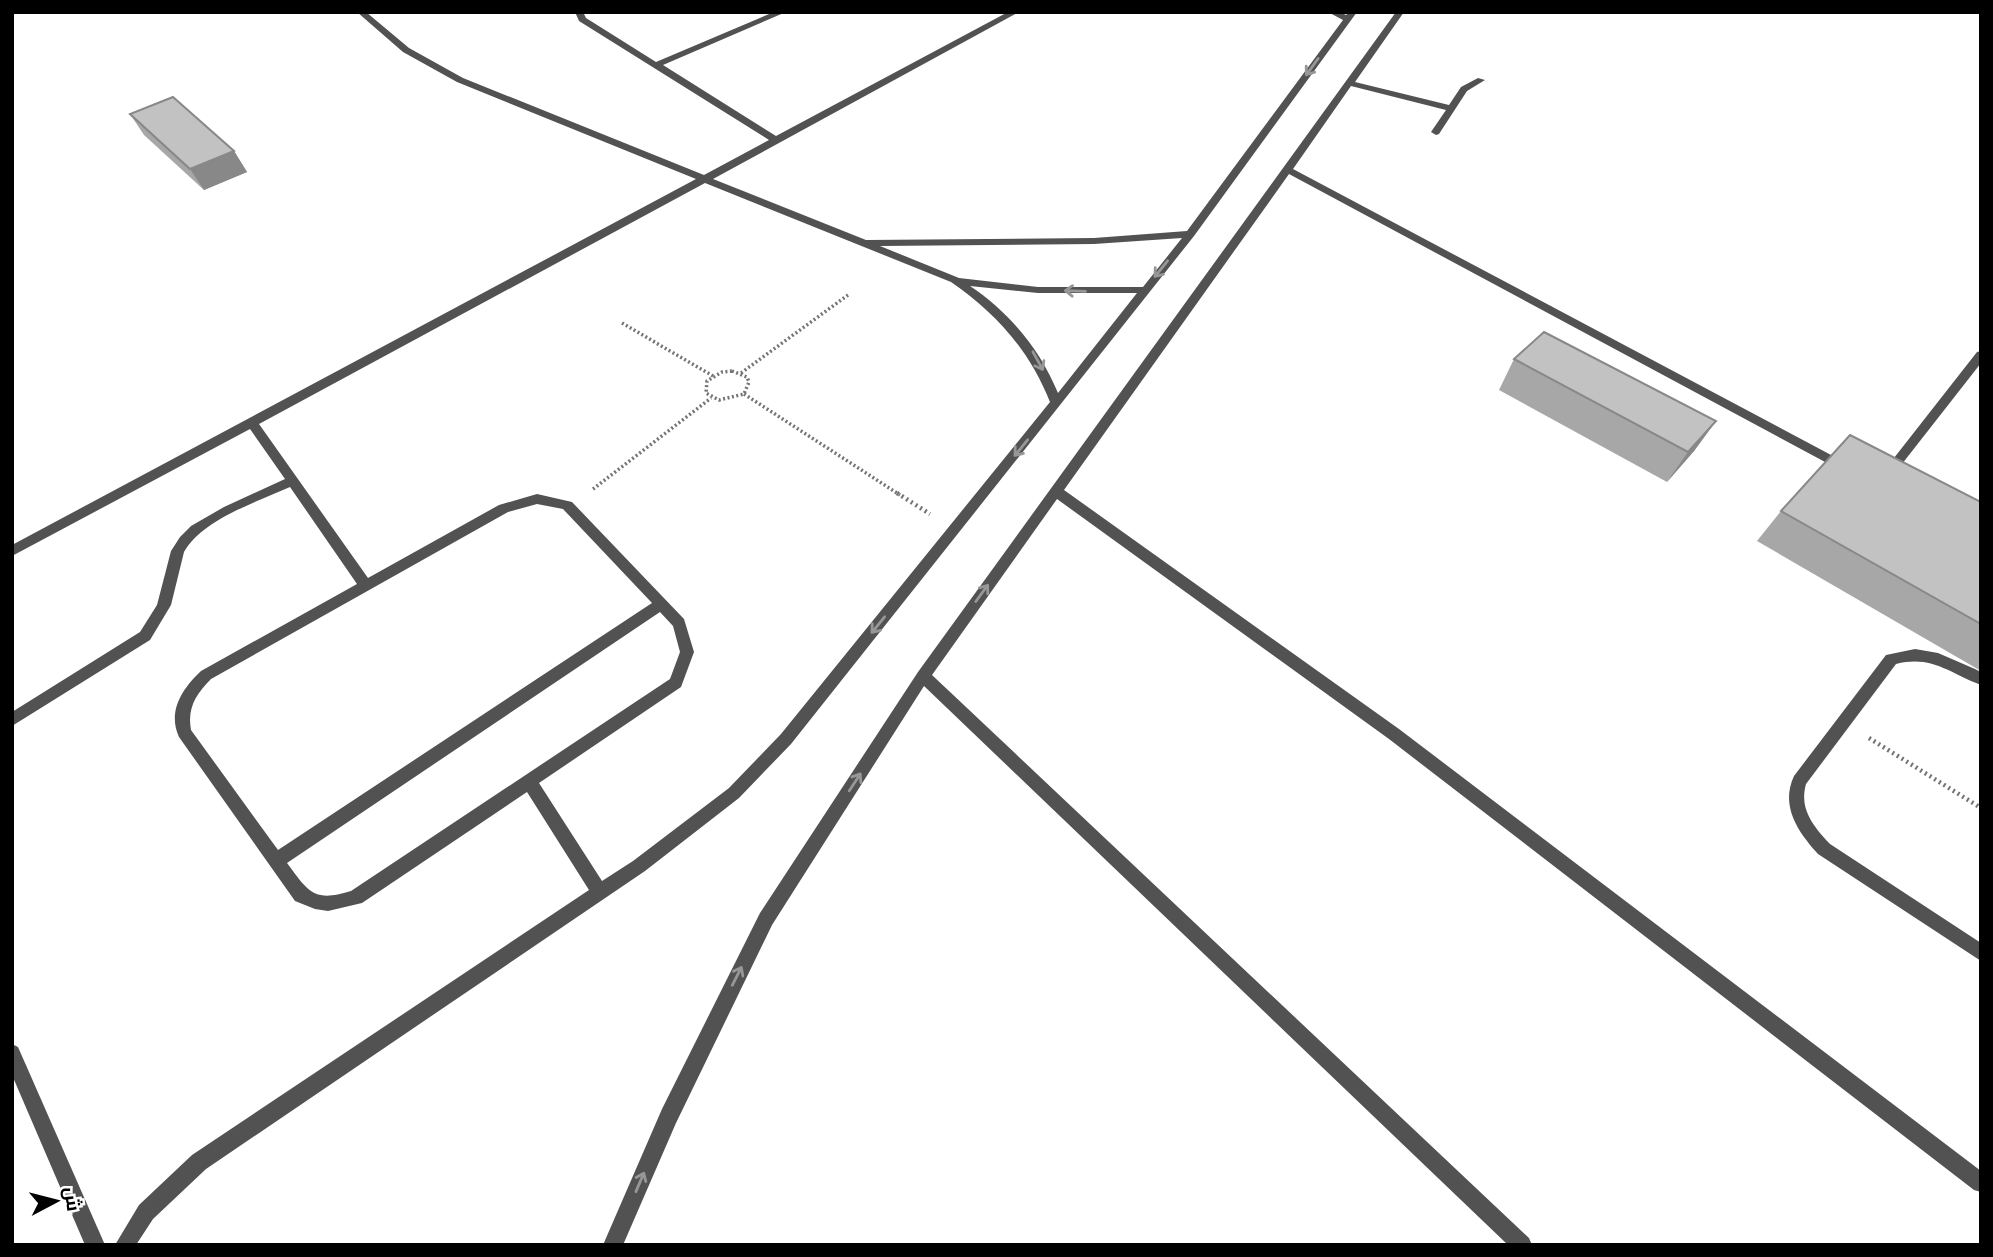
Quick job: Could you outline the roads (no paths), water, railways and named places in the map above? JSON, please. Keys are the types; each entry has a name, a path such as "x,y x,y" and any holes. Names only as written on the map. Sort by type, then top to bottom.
{"lane":[{"path":"361,12 406,50 460,80 955,280 987,302 1015,328 1047,376 1056,403"},
{"path":"579,12 582,19 776,140"},
{"path":"656,65 782,12"},
{"path":"12,551 253,424 1015,12"},
{"path":"125,1245 146,1212 199,1162 687,832 734,793 786,739 1190,234 1350,16 1332,12"},
{"path":"613,1245 669,1116 766,919 923,676 1400,12"},
{"path":"1436,132 1464,89 1481,80"},
{"path":"1349,83 1451,108"},
{"path":"1286,169 1853,472"},
{"path":"860,243 1094,241 1190,234"},
{"path":"955,280 1038,290 1144,290"},
{"path":"1878,486 1981,355"},
{"path":"253,424 366,586"},
{"path":"12,720 145,636 160,619 166,604 178,548 194,531 293,481"},
{"path":"1056,491 1394,734 1981,1183"},
{"path":"554,500 569,507 680,623 686,637 684,668 676,684 356,897 342,902 313,902 301,895 184,732 182,710 186,699 206,676 366,586 520,502 554,500"},
{"path":"276,861 660,604"},
{"path":"1981,679 1934,657 1903,655 1891,659 1795,791 1798,815 1808,833 1824,849 1981,953"},
{"path":"923,676 1522,1245"},
{"path":"528,782 600,892"},
{"path":"12,1053 95,1245"}]}
